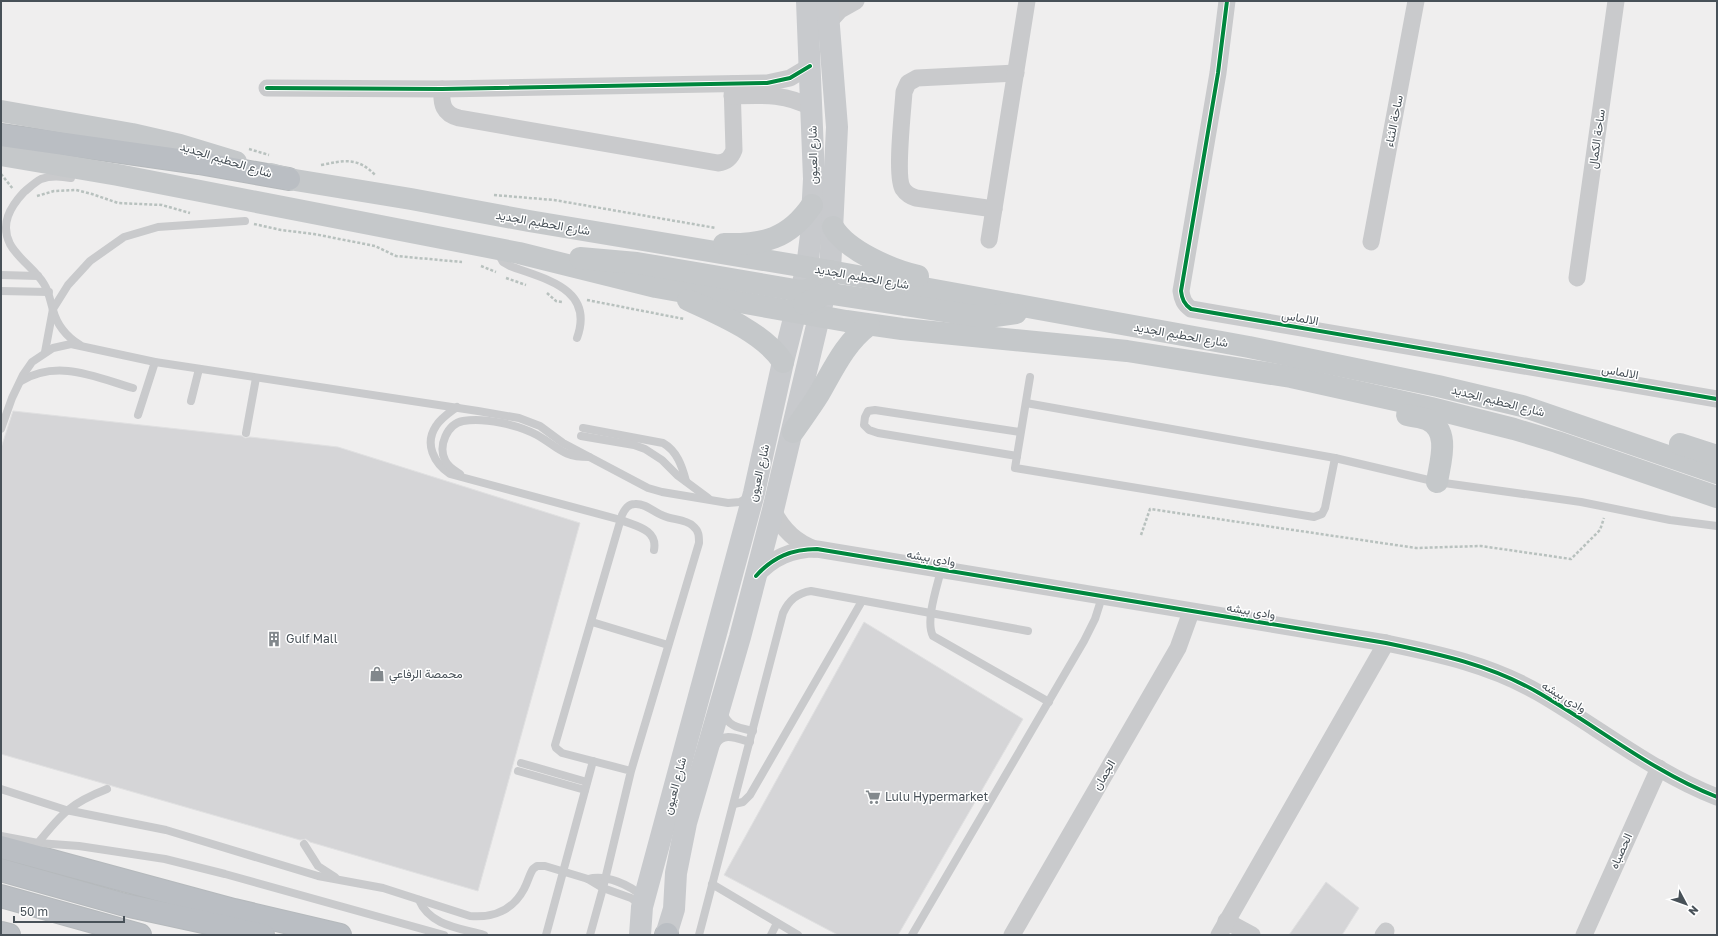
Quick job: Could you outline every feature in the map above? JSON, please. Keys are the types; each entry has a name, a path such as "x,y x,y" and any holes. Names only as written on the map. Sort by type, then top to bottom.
{"highway":[{"path":"1,135 184,160 289,179"},
{"path":"1,847 234,910 340,935"},
{"path":"1,870 125,904 263,935"},
{"path":"1,896 140,935"},
{"path":"1,933 9,935"}],"main road":[{"name":"شارع العيون","path":"640,935 644,903 754,493 782,362 807,267 814,179 807,1"},
{"name":"شارع العيون","path":"667,935 674,909 676,873 682,840 756,576 793,432 830,271 837,127 828,11"},
{"name":"شارع الحطيم الجديد","path":"1,112 156,139 289,179 830,271 1249,347 1318,361 1484,396 1529,408 1717,473"},
{"name":"شارع الحطيم الجديد","path":"1,155 110,178 519,252 656,287 798,301 820,316 869,325 1127,351 1291,377 1431,408 1514,429 1557,442 1712,497"},
{"path":"678,246 700,244 744,244 773,239 789,231 798,223 812,205"},
{"path":"833,227 847,244 875,259 901,271 938,282 961,295"},
{"path":"519,252 637,263 798,301 804,304 825,294 843,295 976,316 1001,315 1032,308"},
{"path":"798,301 810,290 818,286 830,271"},
{"path":"656,287 697,304 756,335 771,346 782,362"},
{"path":"793,432 818,395 847,347 854,338 869,325"},
{"path":"1291,377 1307,387 1326,395 1427,420 1434,424 1442,437 1437,482"},
{"path":"1564,419 1608,424 1717,456"}],"street":[{"path":"828,11 840,10 856,1"},
{"path":"989,240 1027,1"},
{"name":"الالماس","path":"1227,1 1218,73 1181,291 1185,304 1191,309 1717,399"},
{"name":"ساحة الثناء","path":"1371,242 1416,1"},
{"name":"ساحة الكمال","path":"1577,278 1616,1"},
{"path":"767,89 810,66"},
{"path":"994,210 916,198 902,189 899,174 904,92 908,83 917,78 1016,73"},
{"path":"267,88 767,89 812,108"},
{"path":"442,89 442,104 445,111 451,116 718,163 726,161 734,150 732,90"},
{"name":"وادى بيشه","path":"773,510 783,527 790,534 798,541 817,549"},
{"name":"وادى بيشه","path":"756,576 768,564 783,555 806,549 817,549 1386,643 1441,654 1475,664 1538,692 1681,781 1717,797"},
{"name":"الجمان","path":"1012,935 1178,648 1191,612"},
{"path":"1252,935 1222,928 1386,643"},
{"name":"الحصباه","path":"1584,935 1659,768"}],"lane":[{"path":"81,346 60,327 48,292 38,276 10,245 6,234 6,222 9,211 22,196 40,180 52,176 62,176 83,180"},
{"path":"44,352 53,309 68,285 90,261 124,237 158,227 245,221"},
{"path":"497,248 503,262 558,284 570,293 574,299 580,317 577,338"},
{"path":"1,275 38,276"},
{"path":"1,291 48,292"},
{"path":"1,429 20,381 32,362 44,352 62,345 81,346 155,362 457,407 519,418 532,422 547,430 563,443 648,488 728,503 740,502 750,497 754,493"},
{"path":"138,415 155,362"},
{"path":"191,402 199,369"},
{"path":"20,381 38,372 68,370 133,388"},
{"path":"1030,377 1015,468 1314,517 1322,514 1326,508 1335,458"},
{"path":"246,433 256,378"},
{"path":"1026,403 1335,458 1437,482 1581,502 1670,520 1717,526"},
{"path":"457,407 443,418 435,427 431,437 431,448 434,459 440,468 450,474 621,520 647,530 651,534 655,544 654,550"},
{"path":"1017,456 878,433 869,430 864,425 865,417 868,411 875,410 1020,432"},
{"path":"466,478 450,467 445,459 443,450 444,441 448,432 454,425 462,421 481,420 508,424 537,435 564,453 579,457 590,457"},
{"path":"686,481 678,458 670,448 663,443 582,432 645,449 662,460 672,470 686,481 712,500"},
{"path":"590,935 606,879 631,771 668,644 697,552 699,536 697,530 690,523 665,517 640,504 629,506 624,510 555,745 556,748 562,752 631,771"},
{"path":"941,570 931,614 929,626 930,631 938,639 1049,702"},
{"path":"699,935 783,613 791,600 804,592 811,591 1028,631"},
{"path":"912,935 1090,630 1098,612 1102,597"},
{"path":"734,804 743,802 752,792 862,600"},
{"path":"592,622 668,644"},
{"path":"723,697 722,712 727,721 733,726 753,731"},
{"path":"696,792 704,784 715,747 720,739 730,736 750,742"},
{"path":"546,935 593,761"},
{"path":"519,767 586,786"},
{"path":"38,842 66,810 84,798 107,788"},
{"path":"1,789 66,810 155,827 318,876 383,888 470,916 483,917 496,914 508,908 518,900 525,888 530,873 537,866 545,866 588,879 603,888 644,903"},
{"path":"1,836 165,859 225,874 444,935"},
{"path":"304,844 311,857 322,869 336,878 350,883"},
{"path":"588,879 606,879 634,890 644,903"},
{"path":"712,884 798,935"},
{"path":"419,900 425,912 435,920 484,935"},
{"path":"771,935 777,923"}],"path":[{"path":"248,148 276,157"},
{"path":"320,166 337,161 355,162 364,165 378,176"},
{"path":"1,174 7,180 10,188 30,202 37,196 46,192 76,190 92,194 104,200 118,203 162,206 192,214"},
{"path":"491,194 554,200 721,229"},
{"path":"245,221 281,230 314,234 375,246 396,256 468,263"},
{"path":"478,265 499,274"},
{"path":"504,276 516,282 533,286"},
{"path":"540,289 556,301 581,299 691,321"},
{"path":"1140,534 1150,509 1416,548 1481,546 1571,559 1600,530 1607,507"}],"building":[{"name":"Gulf Mall","path":"13,411 242,436 245,438 250,437 338,447 580,523 478,891 310,842 306,839 300,840 1,754 1,448"},
{"name":"Lulu Hypermarket","path":"864,622 1023,719 898,935 838,935 724,875"},
{"path":"1326,882 1359,908 1342,935 1289,935"}],"cycle path":[{"path":"1227,1 1218,73 1181,291 1184,301 1191,309 1717,399"},
{"path":"267,88 442,89 767,83 790,78 810,66"},
{"path":"756,576 762,569 784,555 808,549 817,549 1386,643 1445,656 1483,668 1521,683 1561,706 1670,775 1717,797"}],"place":[{"name":"Gulf Mall","path":"274,639"},
{"name":"محمصة الرفاعي","path":"377,674"},
{"name":"Lulu Hypermarket","path":"873,797"}]}
